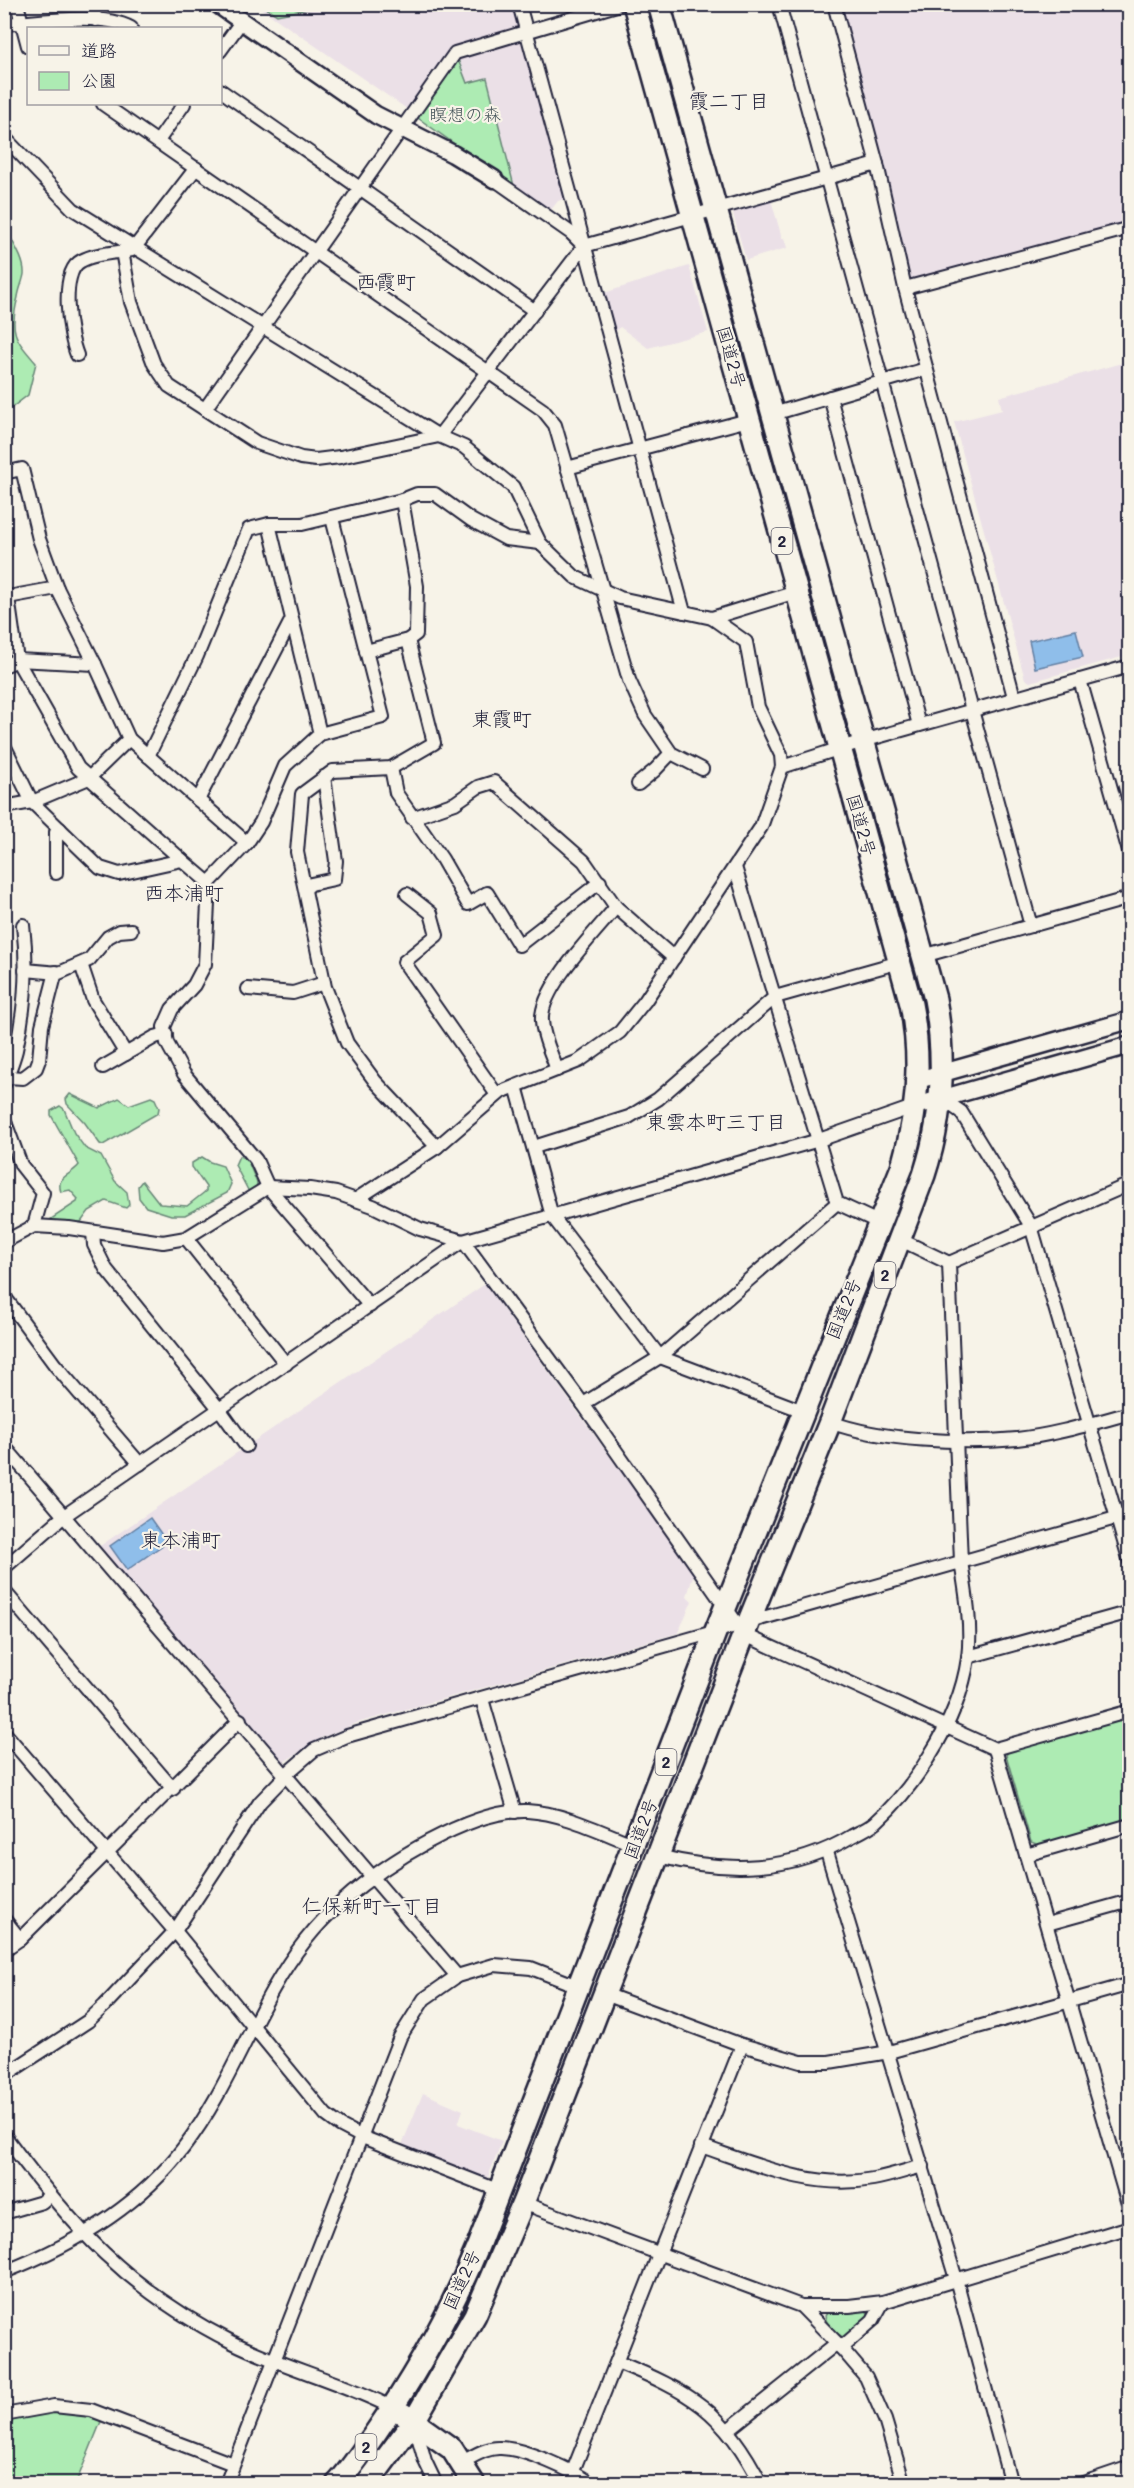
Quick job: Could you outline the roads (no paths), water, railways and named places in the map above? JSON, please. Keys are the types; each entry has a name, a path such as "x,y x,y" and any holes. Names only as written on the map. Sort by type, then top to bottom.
{"highway":[{"name":"国道2号","path":"336,2484 348,2472 393,2408 427,2352 454,2300 500,2191 715,1633 902,1167 916,1106 918,1080 914,1019 900,962 634,4"},
{"name":"国道2号","path":"376,2480 414,2421 475,2315 523,2203 744,1627 830,1422 929,1160 941,1098 942,1074 938,1015 924,956 658,4"},
{"path":"393,2408 441,2439 462,2462 474,2484"},
{"path":"414,2421 459,2484"}],"street":[{"path":"17,4 27,43"},
{"path":"92,4 96,20"},
{"path":"217,4 370,111 453,154 494,179 570,233 584,246"},
{"path":"519,4 684,612"},
{"path":"205,409 454,53 620,4"},
{"path":"779,4 1031,926"},
{"path":"834,4 877,164 904,288 1014,697"},
{"path":"4,24 96,20 121,23 128,27"},
{"path":"222,48 241,22"},
{"path":"222,91 535,311"},
{"path":"104,105 543,410 555,425 629,680 645,715 671,753 702,769"},
{"path":"158,141 183,105"},
{"path":"4,137 73,209 439,436 464,447 513,487 540,543 575,577 620,598 712,618 746,642 758,706 781,755 782,767 761,828 645,1001 620,1032 579,1061 497,1095 437,1147 355,1200"},
{"path":"122,251 131,302 154,364 169,386 257,443 301,458 316,460 439,436 584,246 877,164"},
{"path":"77,355 69,327 70,271 78,262 135,247 196,168"},
{"path":"904,288 1130,228"},
{"path":"773,414 926,369"},
{"path":"830,397 919,725"},
{"path":"567,468 748,420"},
{"path":"4,473 22,469 39,539 57,588 95,664 129,740 247,843"},
{"path":"148,756 197,656 249,529 269,524 302,524 402,500 417,494 435,494 471,520 506,539 540,543"},
{"path":"366,651 408,640 416,634 417,586 402,500"},
{"path":"332,518 383,717 320,734 285,766 261,822 247,843 209,882 206,964 194,985 172,1009 164,1027 167,1043 184,1074 256,1160 268,1187 370,1306"},
{"path":"269,524 320,734"},
{"path":"57,588 8,597 17,660 78,768 209,882"},
{"path":"712,618 796,592"},
{"path":"198,800 292,619"},
{"path":"408,640 434,743 391,768 333,771 302,794 297,852 324,983 347,1043 375,1081 437,1147"},
{"path":"4,666 17,660 95,664"},
{"path":"782,767 1014,697 1130,666"},
{"path":"1080,680 1130,855"},
{"path":"4,807 32,802 89,778 129,740"},
{"path":"4,745 32,802 100,868 119,874 182,860"},
{"path":"638,784 671,753"},
{"path":"391,768 396,793 442,859 468,904 487,893 519,945 600,882"},
{"path":"305,889 311,884 334,879 336,861 324,777"},
{"path":"412,818 455,803 478,787 494,782 584,861 616,907 674,958"},
{"path":"56,873 56,832 60,829"},
{"path":"735,867 837,1203 878,1222"},
{"path":"407,894 431,913 437,935 404,962 497,1095"},
{"path":"924,956 1130,898"},
{"path":"557,1070 541,1020 546,996 616,907"},
{"path":"23,925 26,951 25,970 16,1050 6,1081 23,1078 36,1068 39,1060 42,1026 56,972"},
{"path":"25,970 56,972 81,964 89,960 108,937 119,931 132,930"},
{"path":"534,1147 629,1117 658,1099 775,998 900,962"},
{"path":"81,964 93,1000 126,1054"},
{"path":"248,989 293,993 324,983"},
{"path":"918,1080 1130,1020"},
{"path":"103,1067 155,1037 166,1034"},
{"path":"4,1568 64,1516 463,1241 819,1140 941,1098 1130,1045"},
{"path":"516,1086 552,1216 660,1357 803,1411"},
{"path":"941,1098 962,1112 1031,1226 1130,1562"},
{"path":"4,1119 21,1165 43,1193 34,1226"},
{"path":"899,1239 950,1263 1130,1184"},
{"path":"4,1242 34,1226 69,1228 163,1242 186,1238 268,1187 336,1193 420,1229 463,1241 583,1404 726,1607 744,1627 947,1728 995,1749 1130,1710"},
{"path":"583,1404 660,1357 837,1203"},
{"path":"93,1232 94,1245 106,1269 220,1410 246,1446"},
{"path":"186,1238 286,1364"},
{"path":"658,1856 724,1867 767,1866 827,1852 875,1823 916,1779 947,1728 962,1689 968,1657 968,1604 961,1562 950,1263"},
{"path":"4,1296 55,1365 140,1464"},
{"path":"830,1422 918,1439 1018,1439 1130,1413"},
{"path":"4,1446 457,1976"},
{"path":"4,2076 88,2020 175,1931 260,1802 286,1774 314,1750 347,1736 715,1633 744,1627 1130,1514"},
{"path":"4,1591 173,1789"},
{"path":"968,1657 1130,1612"},
{"path":"482,1698 515,1812"},
{"path":"4,1950 20,1939 240,1720"},
{"path":"4,1732 175,1931 319,2108 341,2127 362,2137 500,2191"},
{"path":"995,1749 1130,2211"},
{"path":"4,2272 49,2254 94,2230 146,2190 184,2148 217,2099 273,1988 301,1945 342,1901 373,1877 410,1852 444,1834 487,1817 515,1812 560,1816 635,1845"},
{"path":"1026,1855 1130,1825"},
{"path":"827,1852 956,2279 1011,2484"},
{"path":"1047,1924 1130,1901"},
{"path":"4,1919 20,1939"},
{"path":"226,2484 400,2037 424,1999 457,1976 494,1965 531,1968 580,1987"},
{"path":"604,1994 742,2045 801,2062 829,2062 858,2059 889,2052 1130,1984"},
{"path":"573,2471 742,2045"},
{"path":"4,2135 49,2196 84,2235 116,2266 150,2293 232,2343 393,2408"},
{"path":"701,2146 794,2177 835,2182 873,2180 923,2166"},
{"path":"4,2213 42,2202 49,2196"},
{"path":"523,2203 801,2306 849,2306 883,2302 1130,2227"},
{"path":"728,2430 873,2320 883,2302"},
{"path":"801,2306 866,2377 885,2420 904,2484"},
{"path":"617,2362 657,2378 694,2399 728,2430 748,2458 761,2484"},
{"path":"4,2415 54,2406 91,2410 233,2464"},
{"path":"414,2421 425,2461 436,2484"},
{"path":"462,2462 489,2449 512,2450 573,2471 592,2484"},
{"path":"1080,2484 1130,2467"}],"water":[{"path":"1076,630 1083,657 1035,668 1029,641"},
{"path":"150,1518 167,1542 127,1570 110,1546"}],"district":[{"name":"霞二丁目","path":"729,101"},
{"name":"西霞町","path":"386,282"},
{"name":"東霞町","path":"502,719"},
{"name":"西本浦町","path":"184,893"},
{"name":"東雲本町三丁目","path":"716,1122"},
{"name":"東本浦町","path":"181,1540"},
{"name":"仁保新町一丁目","path":"372,1906"}],"park label":[{"name":"瞑想の森","path":"465,115"}]}
